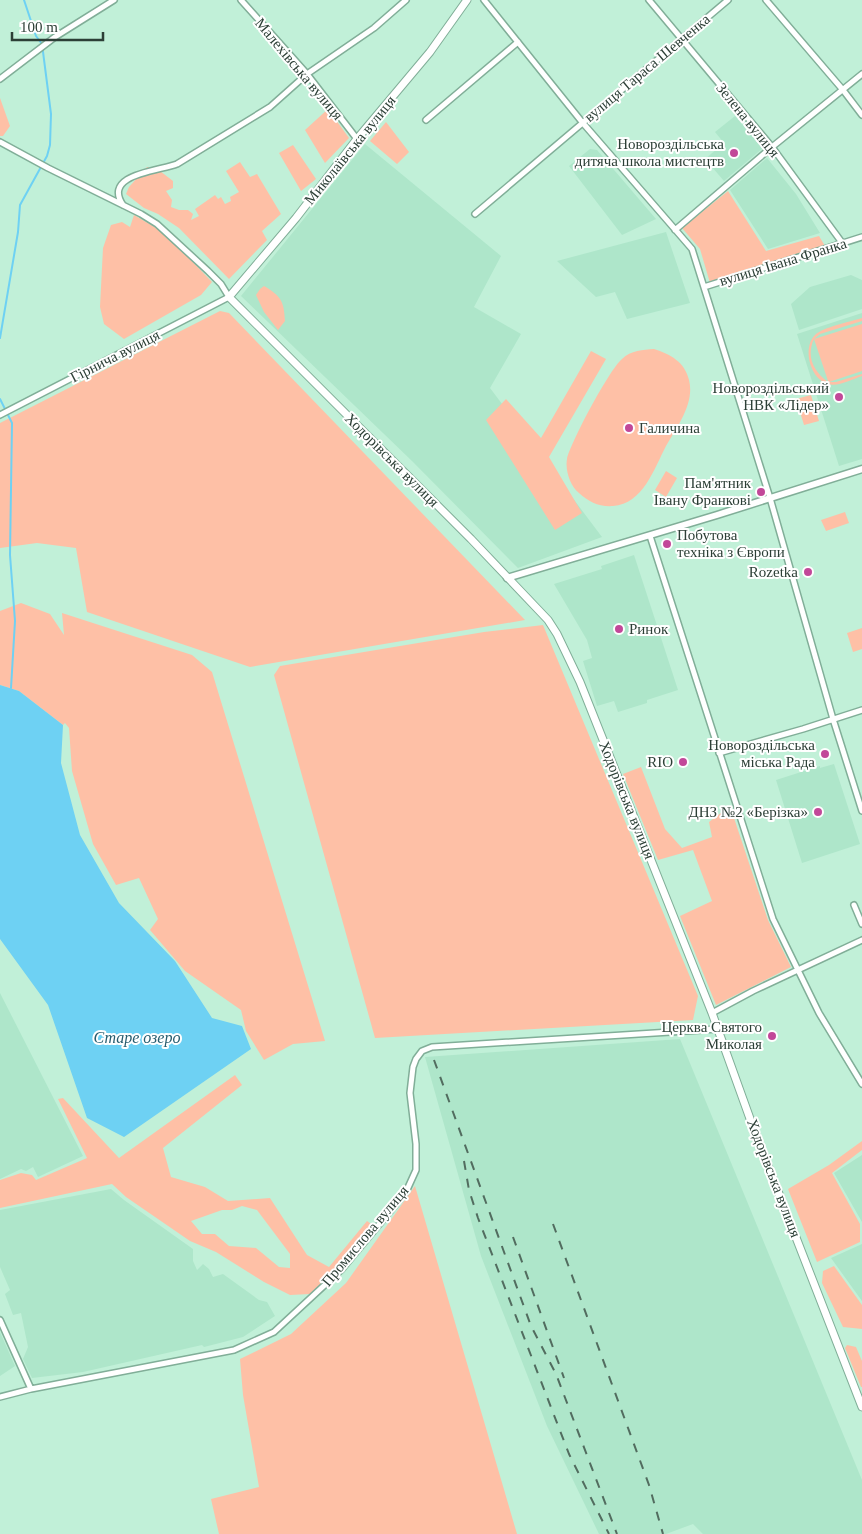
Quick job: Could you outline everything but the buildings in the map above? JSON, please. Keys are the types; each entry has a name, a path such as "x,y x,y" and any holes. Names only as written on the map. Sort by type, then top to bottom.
{"main road":[{"name":"Миколаївська вулиця","path":"230,297 296,218 357,138 430,52 467,0"},
{"name":"Ходорівська вулиця","path":"230,297 464,532 548,620 561,642 583,691 712,1013 760,1145 862,1407"}],"street":[{"path":"0,79 47,42 114,0"},
{"name":"Малехівська вулиця","path":"241,0 307,74 357,138"},
{"path":"123,206 118,198 118,189 124,181 133,175 177,164 270,108 307,74 374,28 406,0"},
{"path":"484,0 582,122 692,249 770,498 833,720 862,811"},
{"name":"Зелена вулиця","path":"649,0 772,147 843,244"},
{"name":"вулиця Тараса Шевченка","path":"475,214 728,0"},
{"path":"766,0 862,115"},
{"path":"426,120 518,42"},
{"path":"675,230 772,147 862,74"},
{"path":"0,142 38,163 142,214 173,238 221,284 230,297"},
{"name":"вулиця Івана Франка","path":"704,287 862,237"},
{"name":"Гірнича вулиця","path":"0,415 230,297"},
{"path":"507,578 650,536 862,469"},
{"path":"650,536 772,919 819,1013 862,1084"},
{"path":"719,753 862,710"},
{"path":"854,905 862,924"},
{"path":"712,1013 862,940"},
{"name":"Промислова вулиця","path":"31,1389 234,1350 274,1332 342,1269 406,1192 416,1170 416,1144 410,1093 413,1067 416,1058 422,1051 432,1047 718,1029"},
{"path":"0,1320 31,1389 0,1397"}],"shaded area":[{"path":"0,98 10,126 3,136 0,136"},
{"path":"328,109 349,138 325,163 305,130"},
{"name":"Новороздільська дитяча школа мистецтв","path":"735,116 763,148 724,181 705,159 724,143 715,132"},
{"path":"386,122 409,152 397,164 370,141"},
{"path":"365,144 501,256 474,307 521,334 490,388 602,537 518,568 412,461 241,296"},
{"path":"293,145 316,179 301,191 279,153"},
{"path":"590,149 597,150 656,219 622,235 569,166"},
{"path":"767,158 796,194 820,233 768,249 730,190"},
{"path":"240,162 250,177 257,174 281,214 262,231 267,240 229,279 179,228 158,214 144,208 126,194 129,187 147,167 160,171 173,181 173,188 166,191 172,200 171,207 179,210 188,210 193,214 191,220 199,216 195,209 215,195 218,199 221,197 225,204 231,201 230,197 239,192 226,171"},
{"path":"728,191 766,251 819,236 825,246 710,283 700,249 682,228"},
{"path":"134,215 165,233 212,282 201,295 124,339 104,324 100,307 103,248 111,225 122,222 130,227"},
{"path":"666,232 690,303 627,319 615,292 596,297 557,261"},
{"path":"851,275 862,280 862,309 799,330 791,304 810,287"},
{"path":"264,286 278,296 284,308 285,321 278,330 264,312 256,295"},
{"path":"220,311 229,313 525,620 250,667 87,612 76,548 37,543 0,548 0,423"},
{"name":"Новороздільський НВК «Лідер»","path":"862,313 862,459 839,466 797,334"},
{"path":"862,318 862,321 820,334 814,339 862,324 862,371 829,382 836,382 862,374 862,376 832,385 822,381 813,370 810,362 809,347 811,341 819,332","holes":["814,339 828,382 818,373 812,363 811,351"]},
{"name":"Галичина","path":"654,349 671,356 684,368 687,374 690,389 684,414 652,475 640,492 623,504 603,506 594,503 579,493 571,482 567,463 570,450 591,407 616,366 629,354"},
{"path":"591,351 606,359 549,457 582,513 555,530 486,420 506,399 541,438"},
{"path":"811,395 819,421 804,425 796,399"},
{"path":"666,471 677,478 666,497 655,490"},
{"path":"845,512 849,523 826,531 821,520"},
{"name":"Ринок","path":"634,555 678,690 647,700 647,703 618,712 614,701 597,706 583,661 592,658 587,640 554,584 602,569 601,566"},
{"path":"21,603 50,614 64,635 62,613 192,655 212,672 325,1041 293,1044 264,1060 246,1031 241,1010 185,971 150,930 158,919 139,878 116,885 93,844 72,771 69,728 65,723 63,725 19,691 0,685 0,611"},
{"path":"543,625 698,996 693,1020 375,1038 274,675 280,666 484,632"},
{"path":"862,628 862,649 853,652 847,633"},
{"name":"ДНЗ №2 «Берізка»","path":"834,764 860,844 802,863 776,780 820,766 820,768"},
{"path":"641,767 665,829 682,848 712,837 709,822 730,806 768,920 791,967 716,1005 680,916 712,901 693,850 658,860 623,774"},
{"path":"0,993 83,1156 38,1177 33,1167 26,1171 21,1169 0,1179"},
{"path":"680,1039 862,1480 862,1534 703,1534 693,1524 666,1534 599,1534 547,1426 481,1256 425,1057"},
{"path":"235,1075 242,1085 163,1148 171,1177 205,1187 228,1201 270,1198 307,1255 329,1267 367,1221 374,1226 336,1270 310,1294 290,1295 264,1282 216,1252 190,1241 126,1197 112,1184 0,1208 0,1180 21,1173 32,1175 36,1180 87,1158 58,1099 63,1098 119,1158","holes":["242,1206 257,1210 290,1254 290,1268 279,1267 256,1248 229,1246 215,1234 202,1234 191,1221 222,1210 232,1210"]},
{"path":"862,1141 862,1150 832,1173 860,1224 860,1242 817,1262 788,1189 829,1165"},
{"path":"862,1155 862,1222 834,1173"},
{"path":"415,1186 517,1534 219,1534 211,1499 259,1487 243,1395 240,1359 291,1334 346,1283"},
{"path":"111,1189 193,1249 193,1261 197,1270 203,1264 209,1269 213,1277 223,1274 259,1300 267,1302 275,1316 243,1337 204,1347 202,1345 83,1372 32,1378 23,1359 28,1347 21,1313 13,1315 5,1294 10,1290 0,1267 0,1210"},
{"path":"862,1244 862,1301 831,1258"},
{"path":"834,1266 862,1305 862,1329 843,1327 822,1283 823,1271"},
{"path":"0,1332 15,1366 0,1376"},
{"path":"847,1345 856,1347 862,1361 862,1387 845,1348"}],"water":[{"name":"Старе озеро","path":"0,685 19,691 63,725 61,763 80,835 119,903 175,961 212,1018 242,1026 251,1049 124,1137 87,1118 48,1005 0,939"}],"waterway":[{"path":"0,338 18,232 20,205 47,156 50,145 51,114 42,44 36,36 24,0"},
{"path":"0,399 12,423 10,555 15,621 11,688"}],"railway":[{"path":"434,1060 531,1326 556,1374 617,1534"},
{"path":"464,1161 469,1190 478,1218 569,1454 609,1534"},
{"path":"553,1224 649,1485 663,1534"},
{"path":"513,1237 564,1378"}],"place":[{"name":"Новороздільська дитяча школа мистецтв","path":"734,153"},
{"name":"Новороздільський НВК «Лідер»","path":"839,397"},
{"name":"Галичина","path":"629,428"},
{"name":"Пам'ятник Івану Франкові","path":"761,492"},
{"name":"Побутова техніка з Європи","path":"667,544"},
{"name":"Rozetka","path":"808,572"},
{"name":"Ринок","path":"619,629"},
{"name":"Новороздільська міська Рада","path":"825,754"},
{"name":"RIO","path":"683,762"},
{"name":"ДНЗ №2 «Берізка»","path":"818,812"},
{"name":"Церква Святого Миколая","path":"772,1036"}]}
